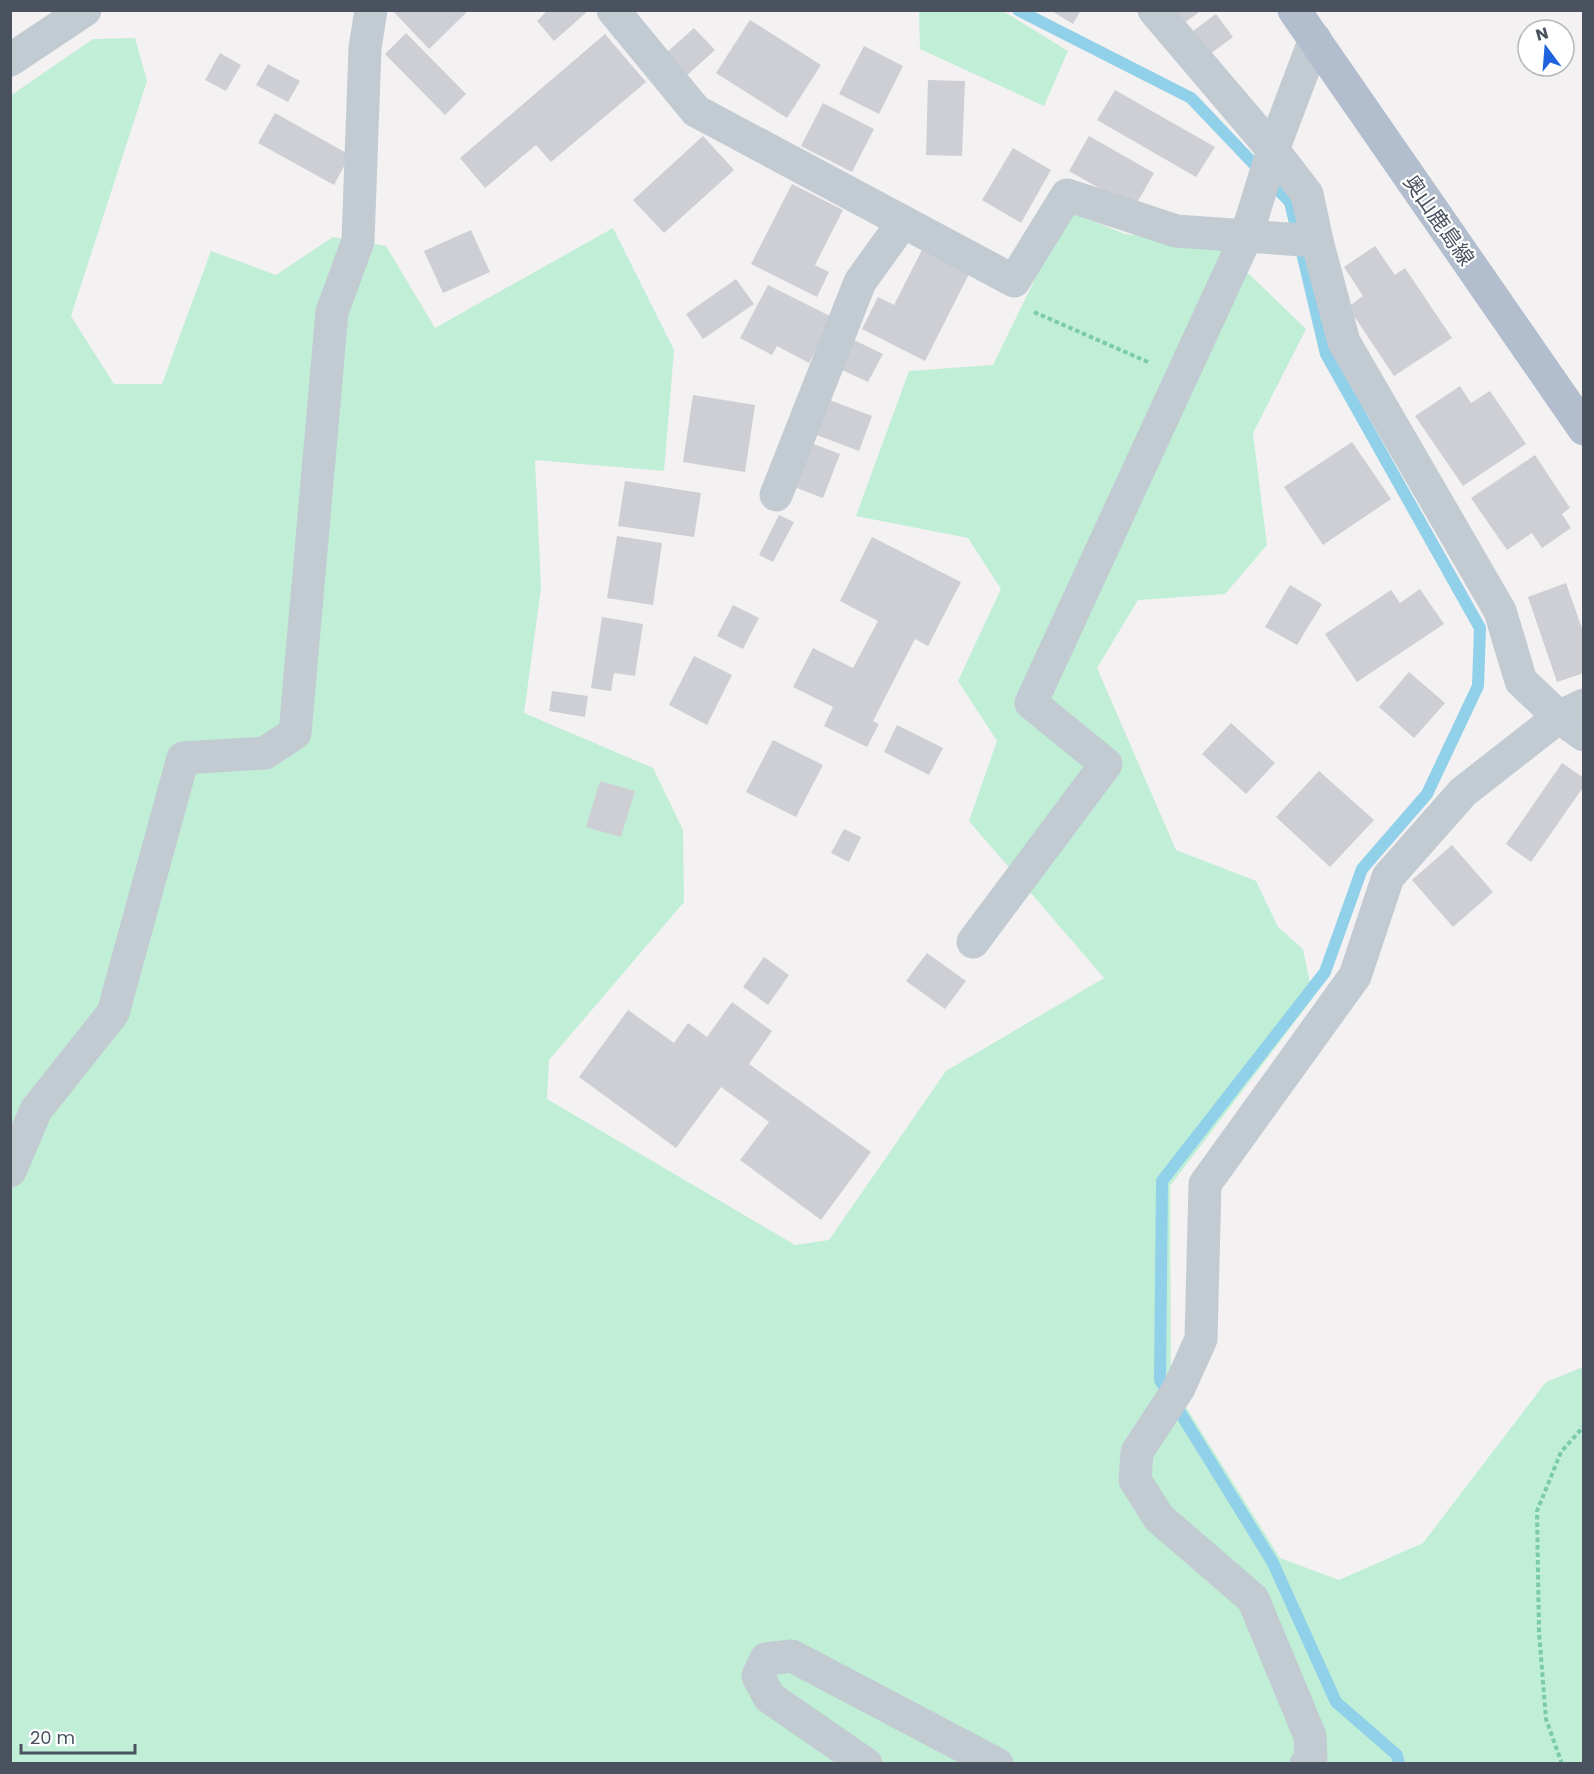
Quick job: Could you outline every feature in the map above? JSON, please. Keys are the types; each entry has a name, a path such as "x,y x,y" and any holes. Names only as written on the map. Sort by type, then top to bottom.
{"main road":[{"name":"奥山鹿島線","path":"1294,10 1584,429"}],"street":[{"path":"10,60 86,10"},
{"path":"10,1171 36,1110 113,1013 183,758 266,753 295,733 332,312 358,241 365,48 371,10"},
{"path":"614,10 696,111 1014,281 1067,195 1176,231 1302,240"},
{"path":"1154,10 1274,150 1307,194 1302,240 1344,342 1500,611 1521,681 1575,719 1462,792 1388,877 1355,976 1205,1184 1201,1339 1171,1399 1137,1452 1135,1480 1159,1518 1254,1599 1310,1736 1311,1758 1306,1764"},
{"path":"973,942 1106,764 1031,703 1246,237 1260,189 1315,39"},
{"path":"776,495 860,282 903,222"},
{"path":"866,1764 769,1698 758,1676 766,1659 792,1656 997,1764"}],"path":[{"path":"1014,281 1032,311 1181,377"},
{"path":"1562,1764 1546,1719 1539,1632 1538,1510 1561,1452 1584,1426"}],"green space":[{"path":"919,11 1003,11 1068,51 1044,106 920,49"},
{"path":"135,38 147,81 71,316 114,384 162,384 211,251 276,275 333,237 386,246 435,328 613,228 674,350 664,471 535,460 541,588 524,713 653,768 683,830 684,902 549,1060 547,1099 795,1245 829,1240 946,1071 1104,978 969,821 997,741 958,681 1001,589 968,538 856,516 909,371 993,365 1068,211 1125,234 1217,243 1306,329 1253,433 1267,545 1225,594 1138,600 1097,668 1176,850 1256,881 1278,927 1303,949 1313,998 1170,1186 1171,1383 1280,1558 1339,1580 1423,1543 1546,1382 1583,1367 1583,1763 11,1763 10,96 93,39"}],"building":[{"path":"392,10 469,10 429,49"},
{"path":"548,10 589,10 554,41 537,21"},
{"path":"1050,10 1081,10 1073,24"},
{"path":"1168,10 1202,10 1180,26"},
{"path":"1216,14 1233,37 1206,57 1189,34"},
{"path":"750,20 821,65 787,118 716,73"},
{"path":"694,28 715,50 685,77 665,54"},
{"path":"406,33 466,94 445,115 385,54"},
{"path":"605,34 646,82 551,162 536,145 485,188 460,158"},
{"path":"864,46 903,66 879,114 839,94"},
{"path":"220,53 241,65 226,91 205,80"},
{"path":"268,64 300,81 288,102 256,85"},
{"path":"928,80 965,81 962,156 926,155"},
{"path":"1115,90 1215,147 1196,177 1097,120"},
{"path":"823,103 874,129 852,172 801,146"},
{"path":"275,113 350,155 334,185 258,143"},
{"path":"703,136 734,170 664,233 633,200"},
{"path":"1089,136 1154,173 1134,208 1069,171"},
{"path":"1013,148 1051,170 1021,223 982,200"},
{"path":"792,184 843,210 815,265 829,272 817,297 751,264"},
{"path":"471,230 490,272 443,293 424,251"},
{"path":"1375,246 1395,275 1405,268 1452,338 1394,376 1348,307 1363,296 1344,267"},
{"path":"923,248 970,272 925,361 862,329 878,297 894,305"},
{"path":"736,279 754,304 703,339 686,314"},
{"path":"768,285 832,317 809,363 777,346 772,355 740,338"},
{"path":"854,340 883,354 868,382 840,369"},
{"path":"1460,386 1471,403 1490,391 1526,444 1463,486 1415,416"},
{"path":"693,395 755,405 745,472 683,462"},
{"path":"827,399 872,416 859,451 814,434"},
{"path":"1352,442 1391,499 1323,545 1284,487"},
{"path":"811,443 840,454 823,498 794,487"},
{"path":"1535,455 1570,508 1562,514 1571,528 1542,548 1532,533 1507,550 1471,498"},
{"path":"625,481 701,493 694,537 618,526"},
{"path":"779,515 794,522 773,562 759,555"},
{"path":"617,536 662,543 653,605 607,598"},
{"path":"872,537 961,582 928,646 915,639 873,721 879,724 867,747 824,726 833,707 793,687 813,648 853,668 878,621 840,601"},
{"path":"1566,583 1584,634 1584,673 1557,682 1528,597"},
{"path":"1290,585 1322,604 1297,645 1265,627"},
{"path":"1420,589 1444,624 1357,682 1325,634 1391,590 1400,603"},
{"path":"733,605 759,618 743,649 717,636"},
{"path":"602,617 643,624 635,676 614,673 611,691 591,688"},
{"path":"694,656 732,675 707,725 669,705"},
{"path":"1409,672 1445,703 1414,738 1379,707"},
{"path":"552,691 588,696 585,717 549,711"},
{"path":"1231,723 1275,763 1246,794 1202,754"},
{"path":"897,725 943,748 929,775 884,752"},
{"path":"773,740 823,765 796,817 746,792"},
{"path":"1562,763 1584,778 1584,786 1531,862 1506,844"},
{"path":"1319,771 1374,820 1330,867 1276,817"},
{"path":"600,781 635,791 621,837 586,827"},
{"path":"844,829 861,837 849,862 831,853"},
{"path":"1452,845 1493,892 1453,927 1412,880"},
{"path":"927,953 966,981 945,1009 906,981"},
{"path":"764,957 789,975 768,1005 743,987"},
{"path":"732,1002 772,1031 749,1064 871,1152 821,1220 740,1160 769,1122 721,1087 676,1148 579,1077 628,1010 674,1043 688,1023 707,1037"}],"waterway":[{"path":"1018,10 1191,98 1290,202 1326,354 1480,628 1478,686 1427,794 1362,869 1325,972 1162,1181 1160,1380 1273,1563 1336,1702 1397,1755 1399,1764"}]}
